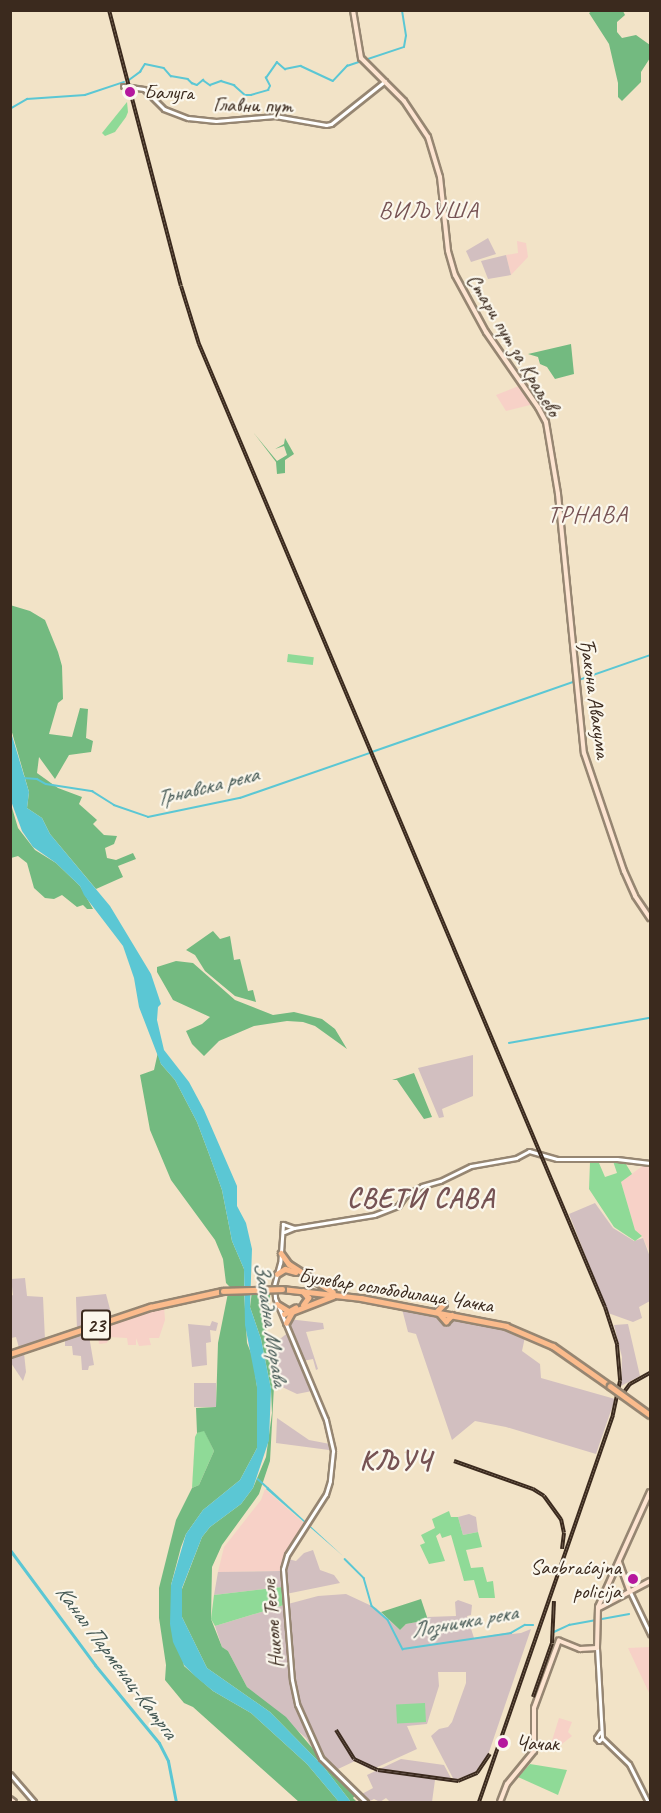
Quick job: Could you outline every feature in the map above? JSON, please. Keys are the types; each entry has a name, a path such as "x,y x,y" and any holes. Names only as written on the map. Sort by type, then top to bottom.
{"main road":[{"name":"Стари пут за Краљево","path":"353,10 362,59 410,109 429,140 440,177 448,251 454,275 488,335 545,420 552,447 559,506"},
{"name":"Ђакона Авакума","path":"559,506 575,680 588,767 624,871 635,896 651,918"},
{"path":"281,1253 289,1267 308,1281 306,1287 297,1290"},
{"path":"280,1264 338,1295"},
{"path":"277,1274 289,1267"},
{"path":"286,1323 291,1311 308,1300 306,1293 297,1290"},
{"name":"Булевар ослободилаца Чачка","path":"10,1354 150,1307 223,1291 297,1290 436,1312 446,1321 453,1315 525,1332 565,1353 651,1415"},
{"path":"283,1314 338,1295"},
{"path":"277,1304 291,1311"},
{"path":"436,1312 444,1304"},
{"path":"501,1803 508,1787 529,1761 537,1745 535,1722 537,1705 560,1641 580,1649 597,1648 597,1611 651,1492"},
{"path":"619,1562 629,1594"},
{"path":"612,1576 618,1574 624,1579"},
{"path":"597,1611 611,1601 651,1581"},
{"path":"628,1586 636,1589"},
{"path":"606,1592 606,1600 611,1601"},
{"path":"10,1799 14,1803"}],"street":[{"name":"Главни пут","path":"123,86 144,89 164,109 176,115 216,121 274,116 326,125 331,124 385,81"},
{"path":"283,1234 294,1228 374,1215 398,1206 405,1196 422,1186 440,1181 471,1166 516,1158 525,1152 531,1151 565,1160 616,1159 651,1163"},
{"path":"277,1274 284,1224 294,1228"},
{"name":"Николе Тесле","path":"277,1274 275,1298 277,1304 332,1437 330,1481 323,1500 287,1555 282,1574 294,1696 321,1758 366,1803"},
{"path":"629,1594 644,1621"},
{"path":"629,1594 651,1634"},
{"path":"597,1648 600,1735 630,1765 648,1803"},
{"path":"10,1774 34,1803"}],"shaded area":[{"path":"488,238 496,254 471,262 466,251"},
{"path":"517,241 526,243 528,257 511,275 506,255 518,253"},
{"path":"506,255 511,275 488,279 481,261"},
{"path":"521,385 534,404 506,411 496,395"},
{"path":"473,1055 473,1096 442,1109 444,1117 439,1118 418,1068"},
{"path":"645,1164 650,1165 650,1253 642,1236 635,1230 621,1182"},
{"path":"595,1203 613,1228 634,1241 643,1238 650,1257 650,1301 639,1307 642,1318 633,1322 608,1313 569,1214"},
{"path":"25,1278 27,1296 43,1297 45,1340 19,1348 16,1337 11,1338 11,1296 13,1295 11,1279"},
{"path":"106,1294 112,1317 77,1331 76,1297"},
{"path":"158,1306 164,1306 165,1320 159,1338 149,1338 151,1345 139,1346 136,1338 136,1345 128,1345 127,1338 109,1337 107,1343 99,1344 98,1337 82,1334 82,1332"},
{"path":"402,1309 494,1327 525,1337 522,1351 540,1364 541,1378 615,1399 596,1454 506,1427 475,1421 452,1440 416,1334 408,1332"},
{"path":"288,1319 323,1323 324,1329 306,1332 318,1369 316,1370 313,1359 303,1361"},
{"path":"212,1321 218,1323 216,1331 210,1330 211,1342 206,1343 207,1365 192,1367 188,1324 210,1326"},
{"path":"628,1324 640,1376 621,1386 622,1357 614,1325"},
{"path":"289,1332 312,1391 297,1394 280,1386 272,1345"},
{"path":"89,1336 94,1365 89,1366 88,1370 82,1370 81,1356 73,1355 72,1346 65,1346 65,1337"},
{"path":"24,1353 26,1372 23,1381 11,1363 11,1357"},
{"path":"194,1383 216,1383 216,1407 194,1407"},
{"path":"277,1418 309,1440 330,1444 329,1450 276,1443"},
{"path":"265,1489 305,1524 284,1556 281,1571 218,1572 224,1547 261,1500"},
{"path":"469,1514 476,1517 478,1532 463,1535 458,1517"},
{"path":"313,1550 320,1570 334,1575 340,1583 286,1594 285,1568 288,1559 296,1561 304,1553"},
{"path":"281,1571 281,1587 214,1595 218,1572"},
{"path":"346,1594 376,1608 400,1630 406,1624 427,1620 427,1617 456,1616 455,1602 458,1600 472,1605 471,1615 467,1616 474,1638 511,1632 512,1634 521,1633 531,1629 487,1758 474,1773 454,1780 431,1736 439,1729 448,1727 452,1722 466,1683 466,1672 438,1672 439,1686 427,1724 407,1726 417,1749 371,1770 355,1761 336,1770 326,1760 297,1696 288,1604 318,1596"},
{"path":"284,1605 294,1698 316,1754 306,1738 247,1687 228,1651 222,1647 215,1626"},
{"path":"650,1647 650,1695 628,1648"},
{"path":"559,1718 572,1722 568,1732 572,1736 557,1748 550,1747"},
{"path":"401,1759 444,1765 453,1782 435,1780 432,1802 390,1802 386,1798 380,1802 374,1799 368,1802 360,1795 373,1788 367,1775"}],"green space":[{"path":"592,11 623,11 625,15 617,22 617,32 622,38 636,35 650,45 650,58 641,72 641,82 622,101 618,97 618,83 609,44 589,13"},
{"path":"127,102 126,117 115,132 105,136 102,133"},
{"path":"571,344 574,374 555,379 547,367 540,364 538,357 528,354"},
{"path":"253,432 277,461 287,455 284,446 275,449 284,444 285,438 294,454 285,460 285,473 277,474 276,462"},
{"path":"10,605 30,611 45,620 58,652 62,666 63,699 58,703 49,734 72,737 80,708 88,709 86,738 93,741 91,752 69,755 55,779 39,757 37,773 58,788 82,797 79,804 97,820 93,824 104,835 117,836 114,844 105,848 107,858 116,860 133,853 136,859 118,866 123,877 96,889 50,834 42,818 27,808 29,792 11,729"},
{"path":"288,654 314,657 313,665 287,662"},
{"path":"10,801 18,828 35,850 56,863 80,886 93,909 87,909 83,905 77,907 62,895 54,899 45,898 34,888 27,863 18,856 11,858"},
{"path":"213,931 220,939 230,936 234,960 240,959 248,991 253,990 256,1002 235,996 205,971 195,955 186,950"},
{"path":"176,961 193,963 235,1000 273,1015 294,1012 322,1019 335,1029 347,1049 315,1026 303,1022 287,1021 254,1026 219,1041 204,1056 192,1044 186,1031 202,1024 210,1017 173,1000 157,972 157,967"},
{"path":"158,1052 161,1064 175,1080 197,1122 209,1154 222,1190 232,1241 244,1269 244,1286 231,1288 226,1283 223,1259 215,1240 171,1180 150,1130 140,1075 154,1070"},
{"path":"414,1073 432,1117 424,1119 397,1080 392,1080"},
{"path":"613,1161 624,1161 632,1174 621,1182 635,1230 642,1236 635,1241 614,1227 589,1189 590,1162 599,1163 605,1177 617,1173"},
{"path":"252,1291 271,1291 265,1323 274,1386 270,1461 259,1494 222,1545 212,1567 211,1619 222,1647 228,1651 247,1687 286,1717 330,1769 356,1794 353,1798 357,1802 351,1802 323,1766 270,1712 207,1668 182,1617 182,1589 202,1537 210,1527 241,1504 253,1488 266,1457 272,1413 271,1389 261,1339 250,1307"},
{"path":"244,1292 247,1343 253,1358 257,1387 257,1448 240,1480 203,1510 186,1534 181,1547 171,1585 184,1666 213,1691 251,1713 307,1764 339,1802 299,1802 193,1707 184,1703 165,1680 166,1665 159,1618 159,1588 176,1520 192,1488 199,1485 214,1451 204,1431 197,1433 196,1408 216,1407 218,1343 228,1293"},
{"path":"204,1430 214,1451 199,1485 192,1488 195,1437 197,1433"},
{"path":"449,1511 451,1517 458,1517 463,1535 478,1532 482,1547 466,1550 471,1568 483,1567 487,1582 493,1581 495,1598 479,1598 474,1580 464,1581 451,1535 442,1538 440,1533 436,1536 445,1561 429,1564 420,1545 425,1543 421,1535 435,1528 432,1519"},
{"path":"282,1587 284,1605 215,1626 211,1619 214,1595"},
{"path":"421,1599 428,1620 406,1624 400,1630 381,1612"},
{"path":"425,1703 426,1722 397,1723 396,1705"},
{"path":"530,1764 567,1770 558,1795 518,1777"}],"water":[{"path":"10,729 29,792 27,808 42,818 50,834 110,906 151,974 161,1004 158,1007 157,1020 164,1050 189,1082 204,1110 237,1186 237,1206 246,1223 252,1249 250,1307 261,1339 271,1389 269,1440 253,1488 241,1504 210,1527 202,1537 182,1588 182,1617 207,1668 270,1712 323,1766 351,1802 339,1802 307,1764 251,1713 213,1691 196,1677 184,1665 173,1642 170,1624 171,1585 186,1534 203,1510 240,1480 257,1448 257,1387 245,1325 244,1269 232,1241 222,1190 209,1154 197,1122 175,1080 161,1064 139,1007 134,978 123,946 84,895 80,886 56,863 33,847 22,831 11,801"},
{"path":"268,1487 343,1556 266,1489"}],"waterway":[{"path":"129,80 140,72 145,64 164,68 171,76 188,79 197,85 203,80 210,85 221,81 234,85 245,95 251,95 268,90 270,86 266,78 277,62 285,69 301,66 333,81 347,66 404,47 406,36 402,10"},
{"path":"10,109 27,99 85,95 124,82"},
{"name":"Трнавска река","path":"372,752 650,655"},
{"name":"Трнавска река","path":"23,778 92,791 114,805 148,817 240,798 370,753"},
{"path":"509,1043 650,1018"},
{"name":"Лозничка река","path":"258,1479 268,1488"},
{"name":"Канал Парменац-Катрга","path":"10,1550 95,1665 159,1743 168,1761 176,1802"},
{"name":"Лозничка река","path":"345,1559 364,1578 372,1606 388,1620 403,1649 511,1633 525,1625 533,1625"},
{"name":"Лозничка река","path":"554,1632 569,1625 629,1614"}],"railway":[{"path":"109,10 181,286 199,344 605,1307 617,1345 620,1381 613,1415 479,1802"},
{"path":"619,1399 630,1384 650,1373"},
{"path":"454,1461 533,1489 544,1496 561,1519 564,1533 562,1549"},
{"path":"533,1697 552,1643 554,1601"},
{"path":"336,1730 354,1759 378,1770 458,1781 477,1773 490,1754"}],"place":[{"name":"Балуга","path":"130,92"},
{"name":"Saobraćajna policija","path":"633,1579"},
{"name":"Чачак","path":"503,1743"}],"district":[{"name":"ВИЉУША","path":"429,211"},
{"name":"ТРНАВА","path":"588,515"},
{"name":"СВЕТИ САВА","path":"421,1199"},
{"name":"КЉУЧ","path":"396,1461"}],"water label":[{"name":"Западна Морава","path":"270,1324"}]}
